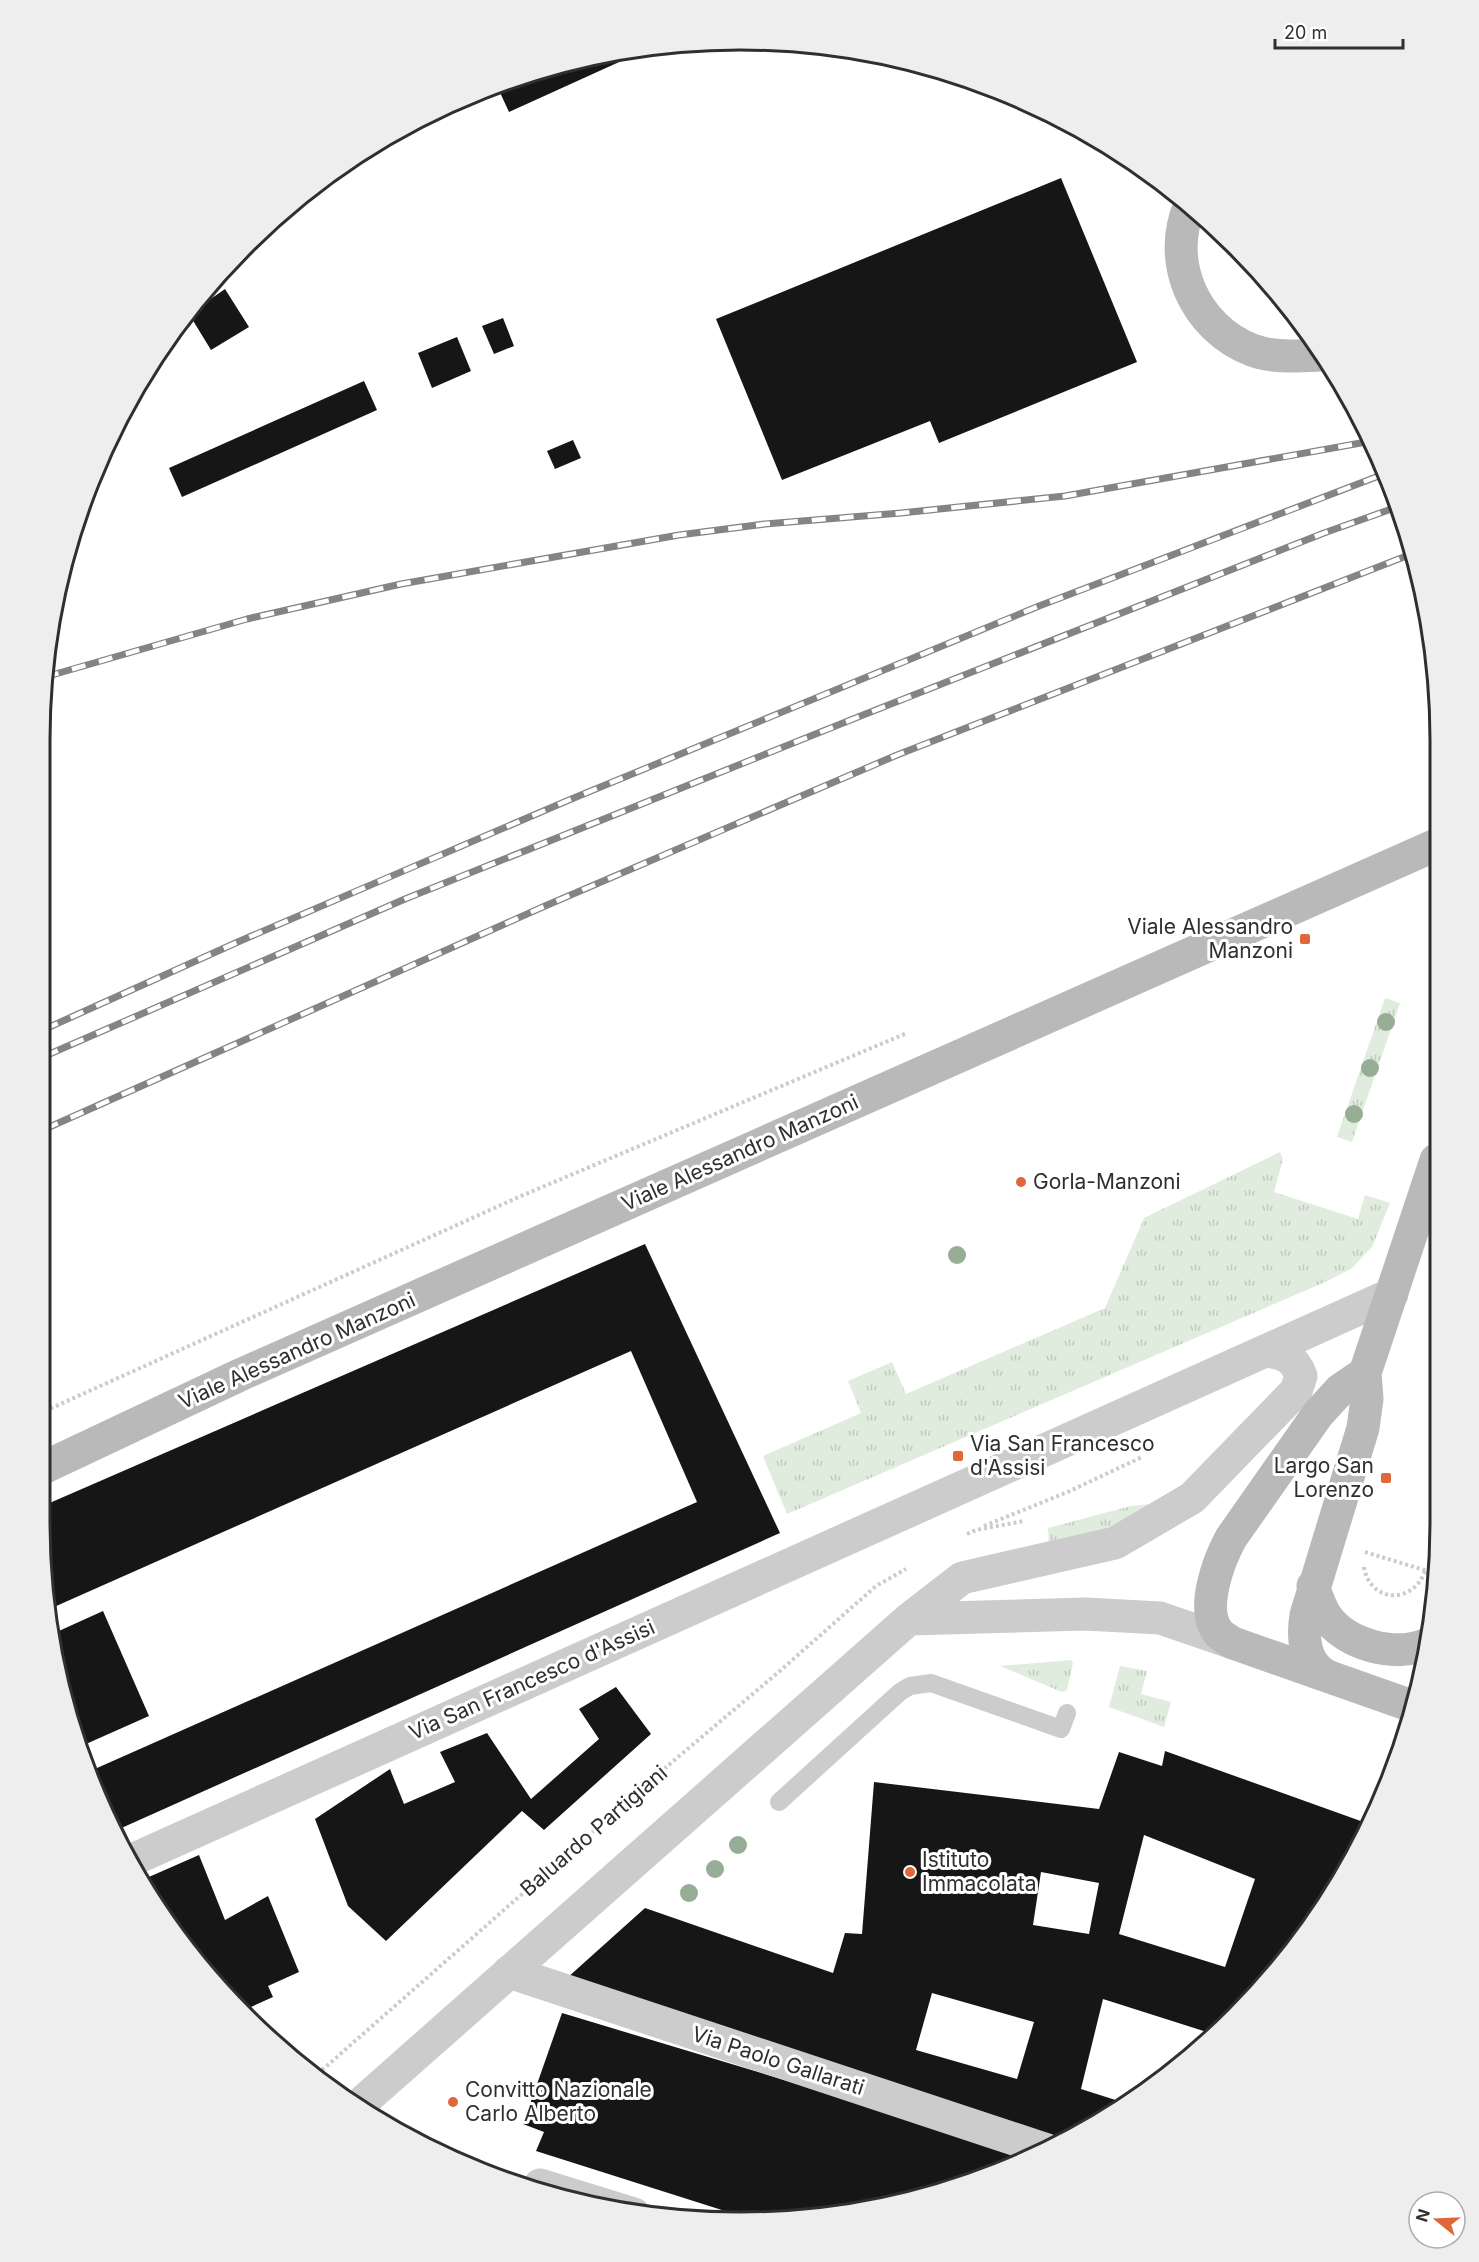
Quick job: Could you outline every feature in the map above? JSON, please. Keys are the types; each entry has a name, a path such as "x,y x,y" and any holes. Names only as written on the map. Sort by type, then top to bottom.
{"main road":[{"path":"1188,215 1183,235 1182,258 1185,279 1196,305 1211,325 1233,341 1254,351 1274,355 1312,355"},
{"name":"Viale Alessandro Manzoni","path":"50,1465 253,1369 1430,848"},
{"path":"1330,1677 1318,1672 1310,1660 1305,1640 1310,1600 1363,1428 1367,1399 1365,1373 1430,1178"},
{"path":"1365,1373 1340,1390 1318,1414 1223,1553 1212,1588 1212,1615 1217,1631 1233,1643 1405,1704"},
{"path":"1310,1600 1320,1607 1327,1618 1344,1634 1374,1646 1389,1649 1405,1650 1418,1646"},
{"path":"1263,1654 1285,1643 1310,1600"}],"street":[{"name":"Via San Francesco d'Assisi","path":"137,1858 1392,1294"},
{"path":"364,2101 909,1619 962,1578 1114,1543 1192,1498 1296,1391 1301,1376 1292,1359 1284,1354 1265,1351"},
{"path":"909,1619 1084,1614 1160,1618 1233,1643"},
{"name":"Via Paolo Gallarati","path":"509,1972 1035,2146"}],"lane":[{"path":"779,1802 900,1692 910,1686 931,1683 939,1685 1061,1729 1067,1713"}],"path":[{"name":"Viale Alessandro Manzoni","path":"50,1410 521,1196 910,1032"},
{"path":"976,1530 1070,1491 1142,1457"},
{"path":"1364,1552 1425,1571 1421,1582 1413,1590 1393,1596 1383,1594 1366,1580 1364,1552"},
{"name":"Baluardo Partigiani","path":"321,2071 876,1586"}],"green space":[{"path":"1385,998 1400,1003 1352,1142 1337,1137"},
{"path":"1280,1152 1283,1159 1274,1192 1358,1219 1365,1195 1390,1203 1372,1247 1351,1269 787,1514 763,1456 861,1413 848,1381 892,1362 906,1394 1105,1308 1144,1218"},
{"path":"1162,1503 1090,1537 1049,1543 1048,1528 1131,1506"},
{"path":"1071,1660 1073,1663 1067,1690 1062,1692 1000,1666"},
{"path":"1120,1666 1147,1671 1141,1694 1171,1702 1164,1727 1109,1707"}],"building":[{"path":"625,59 509,112 500,93 561,73"},
{"path":"1061,178 1137,362 939,443 930,421 782,480 716,319"},
{"path":"225,289 249,327 211,350 192,319 207,302"},
{"path":"503,318 514,346 494,354 482,326"},
{"path":"457,337 471,371 432,388 418,353"},
{"path":"364,381 377,410 182,497 169,468"},
{"path":"573,440 581,458 555,469 547,451"},
{"path":"645,1244 780,1533 121,1828 95,1769 697,1502 631,1351 54,1607 50,1503"},
{"path":"103,1611 149,1716 86,1744 73,1701 58,1631"},
{"path":"616,1687 651,1734 544,1830 522,1811 386,1941 348,1906 315,1819 390,1769 404,1804 455,1782 440,1752 487,1733 531,1799 599,1739 579,1709"},
{"path":"1165,1751 1361,1821 1337,1868 1287,1943 1258,1977 1204,2031 1103,1999 1081,2089 1116,2100 1047,2140 567,1978 645,1908 833,1973 845,1933 862,1934 874,1782 1099,1809 1119,1752 1162,1766","holes":["1144,1835 1255,1879 1225,1967 1119,1934","1041,1872 1099,1883 1089,1934 1033,1925","932,1993 1034,2022 1017,2079 916,2050"]},
{"path":"199,1855 225,1920 268,1896 299,1972 268,1986 273,1997 250,2008 192,1943 148,1877"},
{"path":"562,2013 1018,2154 961,2176 874,2199 830,2207 785,2211 727,2212 536,2151 544,2132 523,2124"}],"railway":[{"path":"53,675 247,619 401,584 679,535 765,524 1065,496 1362,443"},
{"path":"50,1027 240,941 569,800 1039,606 1378,476"},
{"path":"50,1054 405,899 858,717 1324,533 1390,510"},
{"path":"50,1127 545,906 897,755 1405,557"}],"place":[{"name":"Viale Alessandro Manzoni","path":"1305,939"},
{"name":"Gorla-Manzoni","path":"1021,1182"},
{"name":"Via San Francesco d'Assisi","path":"958,1456"},
{"name":"Largo San Lorenzo","path":"1386,1478"},
{"name":"Istituto Immacolata","path":"910,1872"},
{"name":"Convitto Nazionale Carlo Alberto","path":"453,2102"}]}
